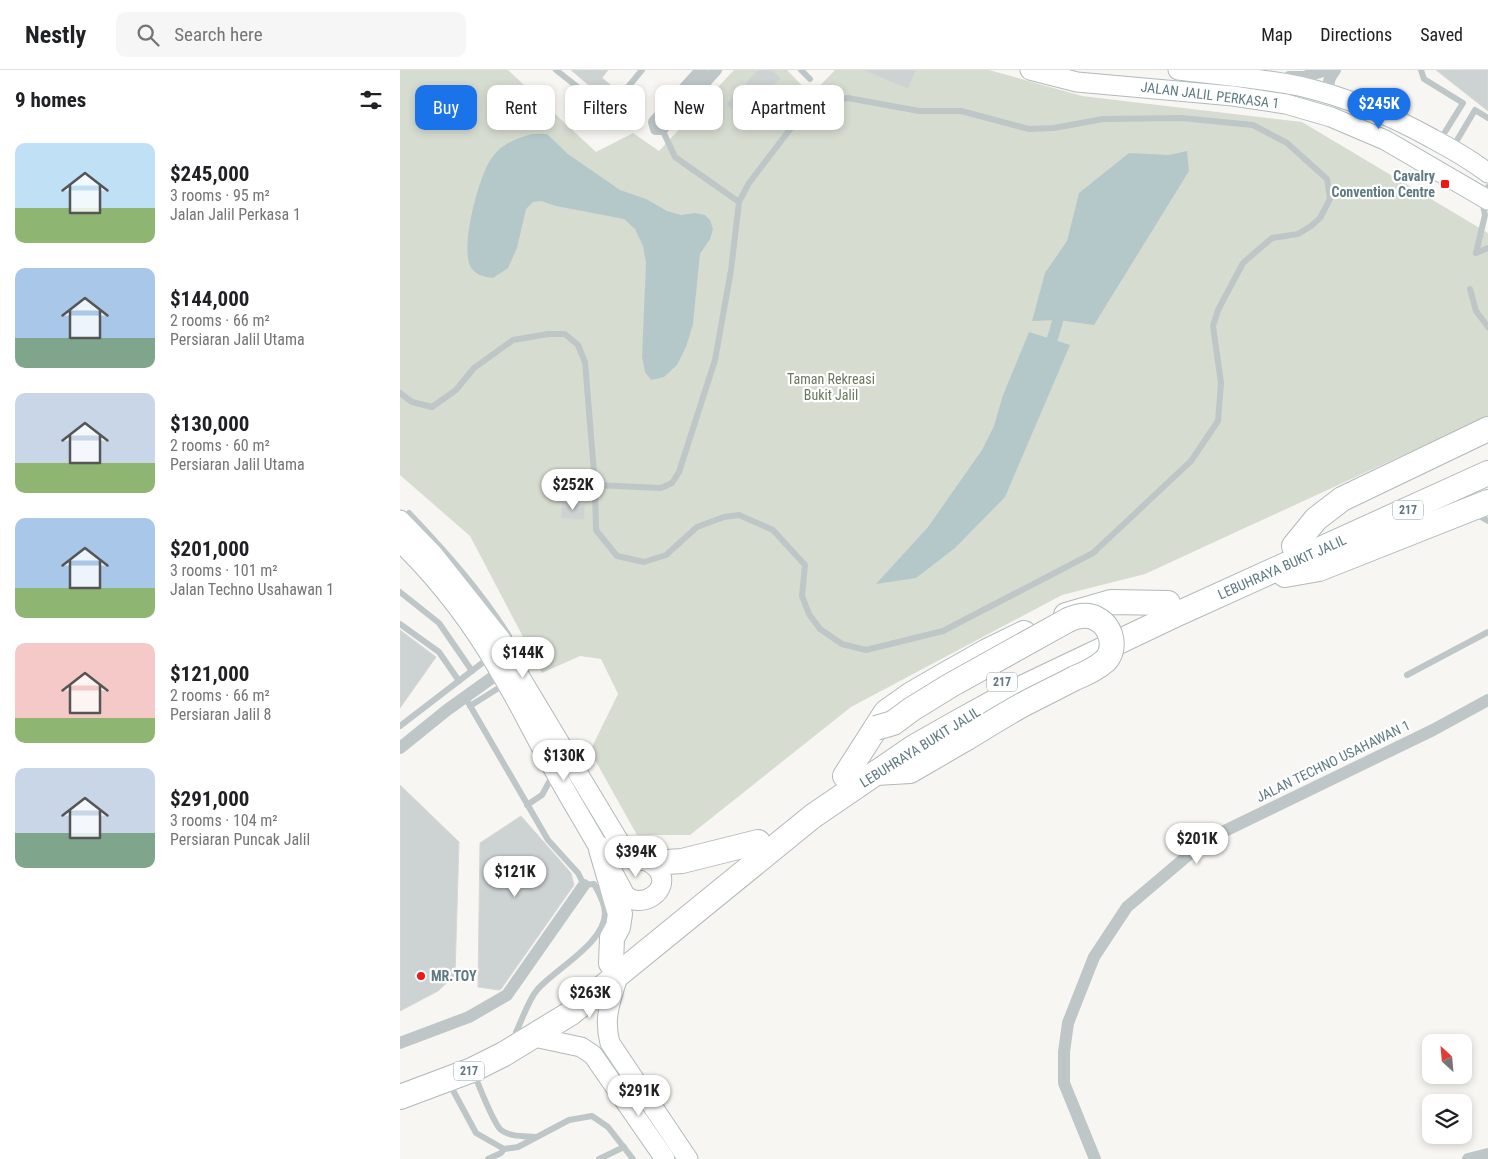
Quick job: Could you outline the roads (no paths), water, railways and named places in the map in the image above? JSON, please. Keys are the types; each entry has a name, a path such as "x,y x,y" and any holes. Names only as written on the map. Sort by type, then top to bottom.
{"highway":[{"path":"1294,546 1316,519 1342,500 1488,429"},
{"name":"LEBUHRAYA BUKIT JALIL","path":"615,969 758,842 804,806 892,745 961,704 1004,681 1168,603 1488,458"},
{"name":"LEBUHRAYA BUKIT JALIL","path":"400,1097 472,1070 504,1054 557,1005 615,969 813,816 914,747 1009,694 1488,473"},
{"path":"1251,581 1318,569 1482,511"},
{"path":"845,776 886,712 910,695 987,651 1040,625 1111,602 1168,603"},
{"path":"874,774 910,770 1023,705 1086,673 1105,661 1111,652 1112,643 1105,625 1097,619 1088,616 1078,616 1068,620 951,685 912,708 893,723 876,728"},
{"path":"643,858 667,862 682,861 758,842"},
{"path":"601,849 620,914 618,927 612,938 615,969"},
{"name":"LEBUHRAYA BUKIT JALIL","path":"400,1082 442,1068 525,1034"}],"main road":[{"path":"1038,72 1073,70 1095,84"},
{"name":"JALAN JALIL PERKASA 1","path":"1178,70 1287,76 1330,95 1366,106 1390,116 1472,161 1488,173"},
{"name":"JALAN JALIL PERKASA 1","path":"1038,72 1077,82 1233,96 1286,104 1331,117 1385,140 1486,194"},
{"path":"400,542 422,563 462,613 504,671 623,848 643,858 658,870 661,877 661,885 651,898 636,901 630,899 625,894 601,849 555,772 504,671 502,641 404,516"},
{"path":"615,969 606,1029 610,1043 688,1159"},
{"path":"525,1034 581,1047 593,1055 665,1159"}],"street":[{"path":"687,85 701,70"},
{"path":"702,85 716,70"},
{"path":"1287,76 1304,77 1326,70"},
{"path":"1330,95 1328,85 1330,76 1336,70"},
{"path":"400,748 467,702 504,671"},
{"name":"JALAN TECHNO USAHAWAN 1","path":"1095,1159 1064,1083 1064,1052 1068,1023 1094,957 1128,906 1206,840 1433,730 1488,700"},
{"path":"400,1043 468,1017 507,995 584,885"},
{"path":"1468,1159 1488,1154"}],"lane":[{"path":"556,70 608,111 642,70"},
{"path":"801,70 810,79"},
{"path":"1421,70 1424,79 1463,103 1445,146"},
{"path":"400,393 412,402 432,407 456,390 474,368 513,340 548,334 565,334 578,345 585,362 595,485 596,530 617,556 644,562 666,555 696,527 724,517 739,516 773,530 805,565 802,596 809,614 820,628 842,644 866,650 943,631 1093,553 1191,460 1218,421 1221,383 1213,326 1218,310 1243,263 1272,238 1298,234 1320,218 1330,199 1327,179 1287,143 1253,125 1182,118 1104,119 1054,128 1029,129 961,111 919,111 848,98 826,102 801,115 748,183 739,202 731,270 715,360 679,472 672,482 660,488 595,485"},
{"path":"1445,146 1466,128 1475,110 1488,118"},
{"path":"662,130 674,157 739,202"},
{"path":"1486,194 1485,215 1476,253 1488,248"},
{"path":"1470,289 1476,311 1488,326"},
{"path":"400,592 439,623 472,671"},
{"path":"400,624 439,652 459,681"},
{"path":"1407,674 1488,632"},
{"path":"400,726 472,671 504,671"},
{"path":"467,702 548,840 578,873 584,885 594,884 602,899 605,913 596,938 536,991 525,1034"},
{"path":"527,805 542,795 555,772"},
{"path":"472,1070 484,1099 501,1130 516,1136 536,1137"},
{"path":"447,1080 476,1133 504,1149 518,1147 569,1120 592,1116 608,1127 633,1159"},
{"path":"599,1159 624,1146"},
{"path":"488,1159 501,1153 504,1149"}],"waterway":[{"path":"1052,340 1058,320"}],"place":[{"name":"Cavalry Convention Centre","path":"1445,184"},
{"name":"MR.TOY","path":"421,976"}],"park label":[{"name":"Taman Rekreasi Bukit Jalil","path":"831,388"}]}
